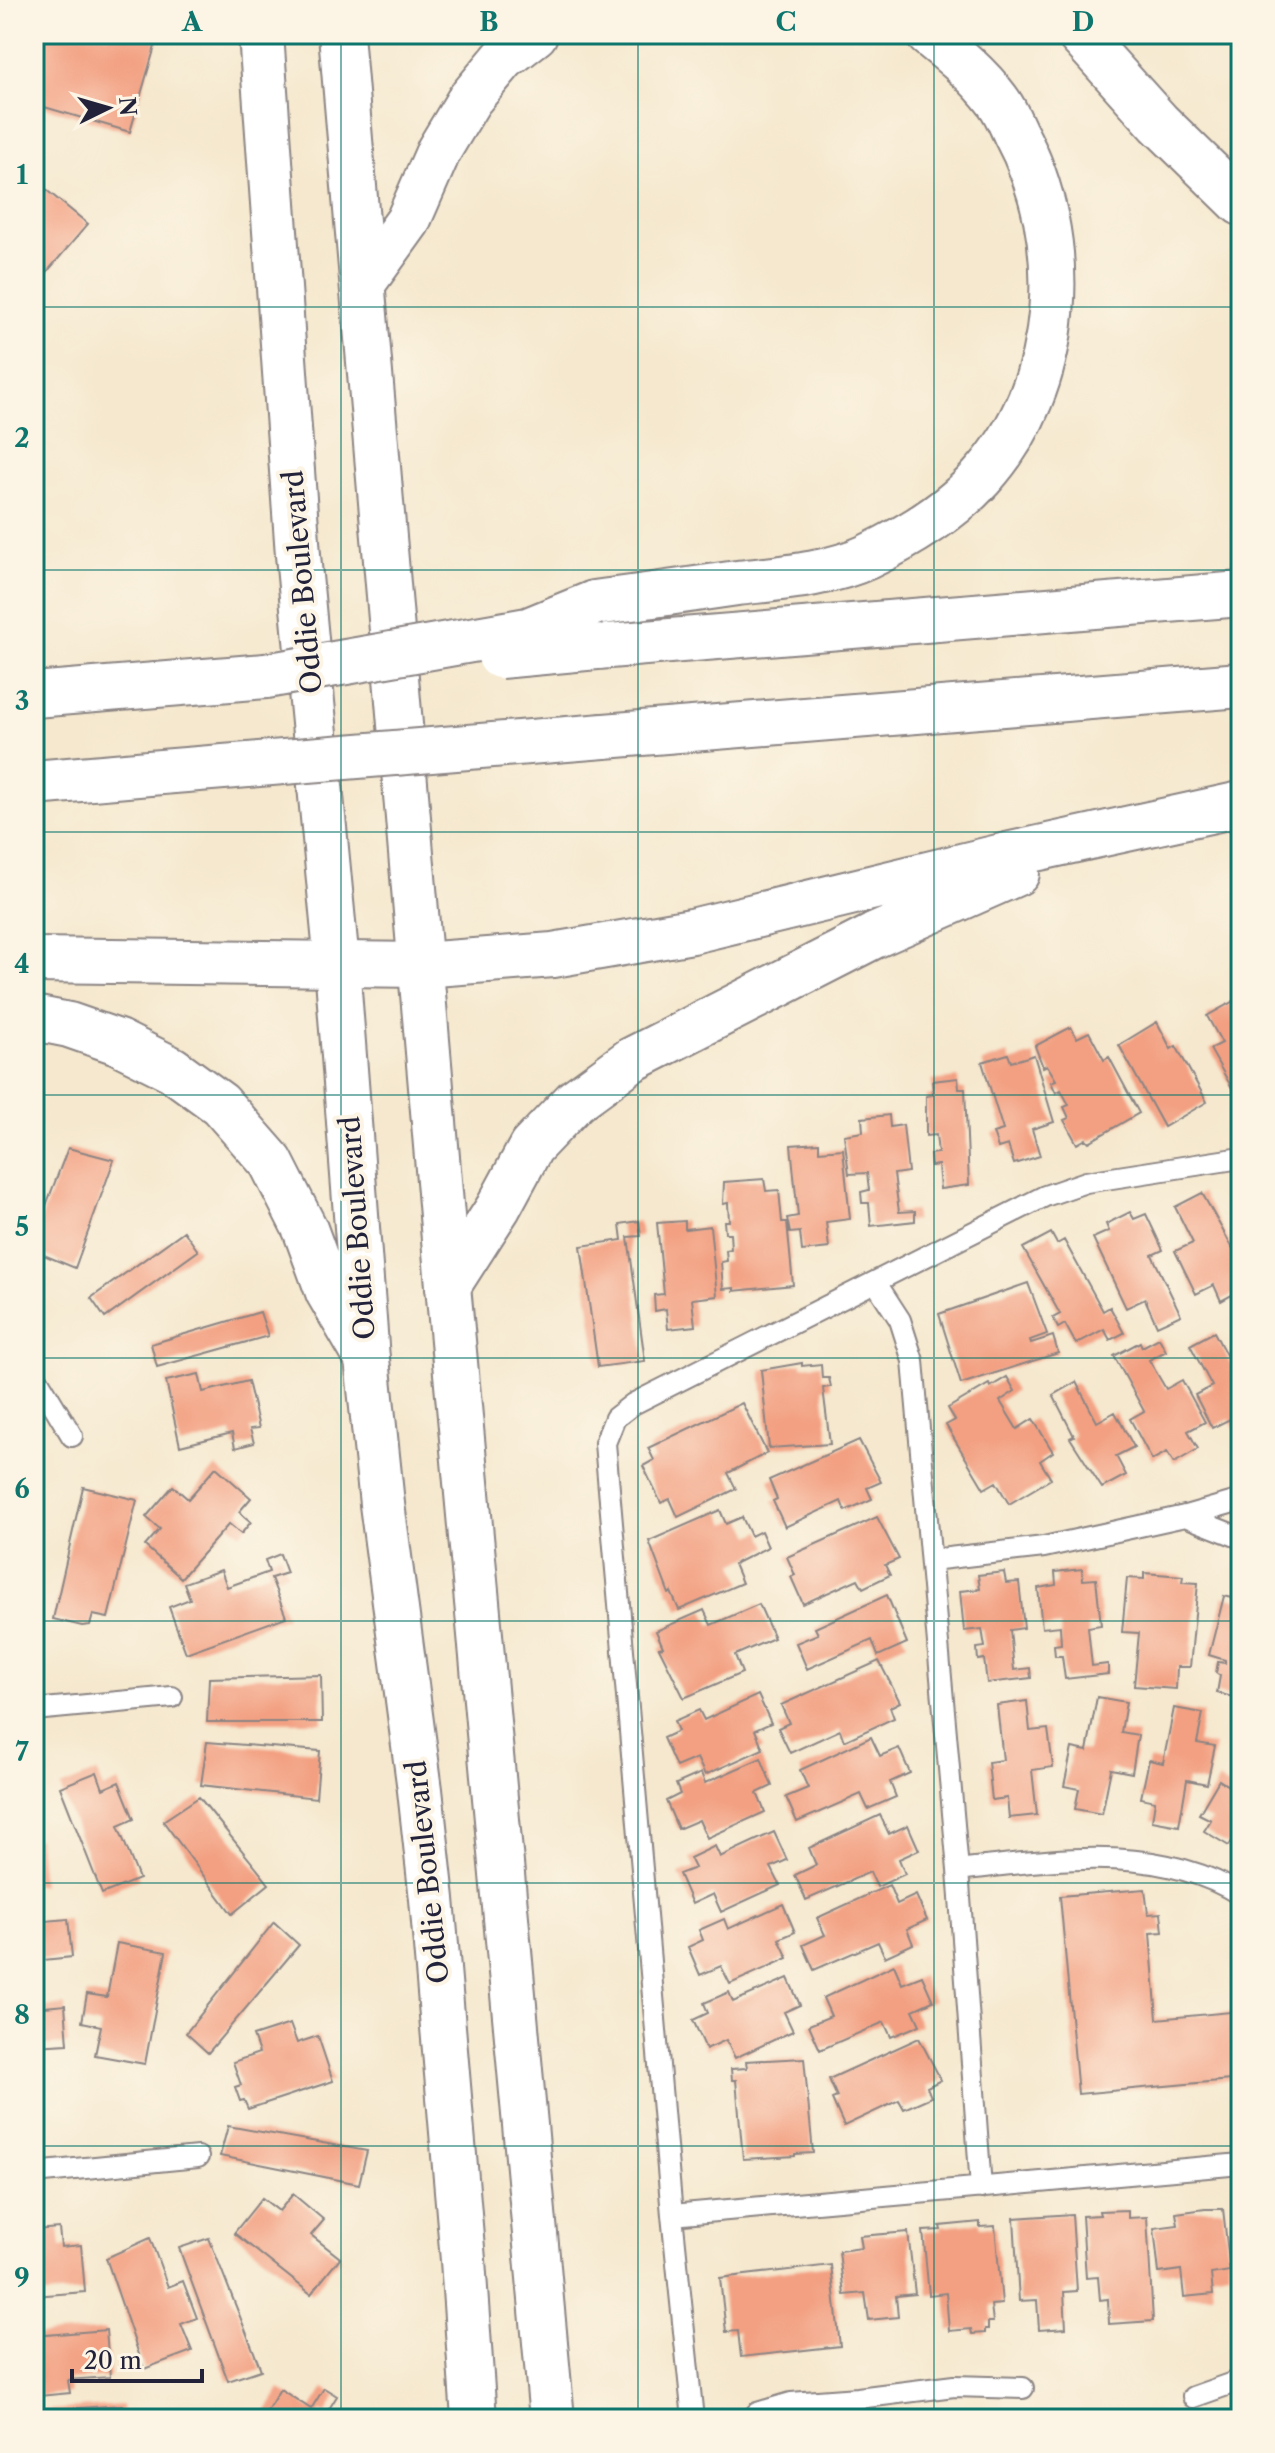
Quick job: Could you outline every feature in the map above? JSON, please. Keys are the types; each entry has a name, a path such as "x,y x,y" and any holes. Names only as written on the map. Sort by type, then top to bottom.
{"main road":[{"name":"Oddie Boulevard","path":"261,34 298,555 337,964 367,1359 382,1504 432,1899 474,2419"},
{"path":"341,34 448,1286 552,2419"},
{"path":"364,282 408,221 439,150 469,100 504,58 535,34"},
{"path":"266,676 528,630 594,603 807,574 865,558 913,533 954,505 983,476 1008,441 1035,388 1050,327 1053,262 1046,211 1030,159 998,101 958,58 928,34"},
{"path":"1079,34 1159,123 1241,203"},
{"path":"34,695 1241,594"},
{"path":"34,783 1241,685"},
{"path":"34,960 421,965 553,955 692,931 1241,804"},
{"path":"448,1286 498,1208 531,1147 575,1101 631,1060 874,936 1005,879 1087,838"},
{"path":"34,1018 69,1025 118,1042 172,1069 220,1104 271,1162 305,1229 328,1292 367,1359"}],"lane":[{"path":"693,2419 672,2215 605,1443 615,1418 633,1404 1045,1196 1086,1182 1241,1158"},
{"path":"876,1283 900,1320 913,1361 958,1870 981,2188"},
{"path":"34,1373 72,1436"},
{"path":"931,1560 1044,1547 1185,1516 1241,1500"},
{"path":"1185,1516 1241,1538"},
{"path":"34,1710 172,1697"},
{"path":"958,1870 1068,1860 1140,1860 1222,1883 1241,1895"},
{"path":"34,2173 198,2157"},
{"path":"672,2215 1241,2164"},
{"path":"1193,2397 1241,2380"},
{"path":"752,2419 757,2413 791,2403 954,2386 1023,2388"}],"building":[{"path":"34,34 158,36 130,132 34,104"},
{"path":"34,180 88,224 34,287"},
{"path":"1241,997 1241,1104 1210,1049 1222,1043 1207,1016"},
{"path":"1157,1022 1171,1049 1176,1046 1207,1102 1164,1127 1119,1045"},
{"path":"1071,1027 1077,1038 1089,1032 1104,1060 1109,1057 1139,1113 1089,1142 1086,1139 1077,1144 1064,1120 1069,1118 1064,1107 1069,1105 1061,1090 1056,1093 1051,1082 1056,1080 1047,1065 1043,1067 1035,1046"},
{"path":"1008,1054 1011,1062 1034,1055 1054,1122 1032,1129 1040,1156 1014,1164 1008,1145 998,1148 993,1133 1003,1130 982,1062"},
{"path":"958,1078 959,1089 965,1089 969,1185 940,1189 938,1165 931,1166 930,1154 938,1153 936,1135 926,1136 926,1096 933,1095 932,1081"},
{"path":"889,1115 890,1127 903,1125 908,1172 894,1174 899,1212 915,1211 915,1221 871,1226 869,1203 862,1203 861,1192 869,1190 867,1173 849,1174 844,1135 863,1132 862,1118"},
{"path":"819,1143 819,1151 843,1149 850,1219 826,1222 829,1248 802,1251 800,1232 790,1233 787,1218 798,1216 791,1145"},
{"path":"68,1148 114,1160 75,1268 34,1251 34,1237"},
{"path":"764,1179 766,1191 779,1190 782,1222 787,1222 793,1285 734,1291 734,1288 723,1289 721,1262 727,1261 726,1250 731,1249 730,1233 725,1233 724,1221 729,1221 728,1203 723,1204 724,1182"},
{"path":"1202,1193 1241,1263 1241,1290 1221,1301 1214,1285 1196,1294 1175,1251 1193,1243 1175,1207"},
{"path":"1130,1212 1134,1219 1146,1214 1163,1250 1152,1255 1181,1315 1157,1326 1145,1299 1126,1308 1093,1238 1109,1231 1106,1224"},
{"path":"639,1221 641,1236 628,1237 645,1361 598,1367 581,1246 622,1240 620,1224"},
{"path":"685,1221 685,1229 710,1226 717,1296 692,1299 695,1326 668,1329 666,1309 655,1311 654,1295 664,1294 657,1223"},
{"path":"184,1231 198,1251 105,1318 91,1298"},
{"path":"1051,1233 1057,1244 1064,1240 1103,1311 1110,1307 1124,1333 1110,1340 1104,1329 1076,1344 1065,1324 1058,1328 1053,1318 1060,1314 1023,1248"},
{"path":"1028,1283 1047,1334 1030,1340 1031,1343 1053,1336 1058,1353 961,1384 939,1314"},
{"path":"260,1312 268,1336 157,1367 151,1344"},
{"path":"1214,1332 1235,1372 1241,1369 1241,1441 1230,1419 1212,1428 1195,1395 1212,1386 1190,1345"},
{"path":"1159,1338 1166,1351 1149,1360 1166,1389 1182,1380 1205,1422 1188,1431 1198,1449 1174,1463 1167,1452 1152,1460 1130,1419 1144,1411 1114,1356 1140,1342 1142,1347"},
{"path":"802,1363 802,1366 821,1364 822,1378 829,1378 831,1387 823,1388 830,1444 769,1448 761,1370"},
{"path":"199,1374 203,1392 248,1381 259,1428 250,1429 254,1443 235,1448 232,1433 180,1446 166,1381"},
{"path":"1007,1377 1015,1391 1000,1401 1017,1429 1033,1419 1053,1452 1040,1461 1051,1479 1009,1504 996,1482 984,1489 946,1425 955,1420 948,1408"},
{"path":"1076,1382 1097,1422 1115,1412 1134,1447 1116,1456 1126,1475 1102,1488 1070,1438 1074,1436 1053,1395"},
{"path":"742,1403 767,1453 728,1473 736,1489 678,1517 670,1499 661,1503 643,1466 654,1460 648,1448"},
{"path":"859,1440 881,1482 867,1488 872,1499 845,1511 841,1501 785,1527 773,1501 777,1499 769,1480"},
{"path":"216,1467 251,1498 239,1512 251,1522 241,1534 229,1524 181,1578 145,1546 160,1529 146,1517 173,1486 188,1499"},
{"path":"83,1487 137,1500 108,1618 93,1615 90,1625 82,1626 53,1619"},
{"path":"720,1510 726,1524 742,1517 751,1536 761,1531 768,1547 734,1564 742,1583 679,1610 671,1592 669,1594 649,1541"},
{"path":"877,1517 899,1559 885,1565 890,1575 863,1588 858,1579 803,1604 791,1577 795,1575 787,1557"},
{"path":"280,1554 287,1573 271,1578 286,1617 186,1653 169,1607 190,1599 184,1583 221,1570 227,1587 269,1572 265,1560"},
{"path":"1082,1569 1083,1580 1096,1579 1101,1625 1088,1627 1092,1666 1108,1664 1108,1674 1065,1679 1062,1656 1055,1656 1054,1645 1061,1644 1060,1626 1042,1628 1038,1588 1056,1585 1055,1572"},
{"path":"1004,1572 1006,1583 1019,1582 1024,1628 1010,1630 1014,1670 1030,1668 1031,1678 987,1683 984,1659 978,1660 977,1648 985,1647 982,1629 964,1631 960,1591 980,1589 978,1575"},
{"path":"1144,1573 1183,1576 1182,1582 1198,1583 1190,1667 1177,1667 1176,1689 1134,1686 1139,1633 1122,1632 1127,1578 1144,1579"},
{"path":"887,1595 907,1643 878,1656 872,1640 807,1669 796,1643 818,1634 815,1628"},
{"path":"1224,1596 1241,1600 1241,1699 1217,1693 1220,1676 1216,1673 1218,1662 1225,1663 1225,1660 1209,1655"},
{"path":"759,1604 774,1638 735,1655 742,1673 684,1698 659,1648 663,1647 656,1631 704,1610 711,1625"},
{"path":"879,1661 900,1702 890,1707 894,1718 844,1741 840,1730 790,1753 778,1728 789,1723 781,1705"},
{"path":"321,1675 322,1722 207,1722 209,1678"},
{"path":"758,1695 771,1723 755,1730 763,1749 705,1775 697,1758 676,1767 663,1738 678,1731 674,1721 699,1710 704,1720"},
{"path":"1097,1697 1126,1702 1121,1732 1138,1735 1132,1773 1111,1769 1102,1814 1075,1809 1079,1789 1064,1786 1072,1748 1087,1751"},
{"path":"1027,1701 1030,1731 1048,1729 1053,1767 1032,1770 1037,1815 1009,1818 1007,1798 992,1800 988,1762 1003,1760 997,1705"},
{"path":"1174,1708 1203,1713 1197,1743 1215,1746 1207,1784 1187,1780 1179,1826 1152,1821 1155,1801 1141,1798 1149,1760 1163,1763"},
{"path":"871,1737 880,1756 899,1748 910,1773 890,1782 896,1797 868,1809 861,1794 797,1822 786,1797 808,1788 800,1770"},
{"path":"207,1742 320,1751 316,1798 201,1785"},
{"path":"761,1758 772,1786 757,1793 765,1812 707,1838 699,1820 678,1829 666,1801 680,1794 676,1784 701,1773 705,1783"},
{"path":"1241,1769 1241,1846 1232,1841 1229,1846 1204,1831 1211,1820 1199,1814 1219,1780 1230,1787"},
{"path":"97,1772 103,1789 119,1782 134,1819 118,1826 139,1879 102,1894 60,1787"},
{"path":"199,1797 269,1884 232,1914 163,1821"},
{"path":"880,1815 889,1834 908,1825 919,1850 899,1859 905,1874 877,1887 870,1872 806,1900 795,1875 816,1865 809,1848"},
{"path":"774,1832 787,1860 771,1867 780,1885 721,1912 713,1894 692,1904 679,1874 695,1868 690,1858 715,1846 720,1857"},
{"path":"38,1838 42,1885 34,1885 34,1839"},
{"path":"889,1885 897,1904 916,1895 927,1920 907,1929 913,1944 885,1957 878,1942 814,1970 803,1945 825,1935 817,1918"},
{"path":"1145,1889 1148,1914 1161,1913 1163,1932 1150,1933 1157,2019 1241,2011 1241,2079 1078,2094 1060,1896"},
{"path":"783,1904 795,1932 779,1939 788,1958 730,1984 721,1966 700,1975 688,1947 703,1940 699,1930 724,1919 728,1929"},
{"path":"68,1919 72,1957 34,1961 34,1922"},
{"path":"274,1922 299,1945 208,2053 186,2033"},
{"path":"117,1943 166,1952 145,2064 95,2055 101,2026 82,2022 87,1994 107,1997"},
{"path":"894,1965 902,1984 922,1976 933,2001 913,2010 920,2025 891,2037 884,2022 820,2050 809,2025 831,2016 823,1998"},
{"path":"788,1978 800,2005 784,2012 793,2031 735,2058 726,2040 706,2049 693,2020 708,2013 704,2003 729,1992 733,2002"},
{"path":"65,2005 68,2044 34,2046 34,2008"},
{"path":"290,2024 297,2043 318,2036 333,2081 248,2109 244,2100 240,2101 235,2087 241,2085 233,2062 259,2053 253,2036"},
{"path":"919,2038 941,2080 927,2087 931,2097 904,2109 899,2100 844,2126 832,2099 837,2097 829,2079"},
{"path":"804,2058 813,2153 743,2159 736,2080 732,2080 731,2069 747,2068 746,2061"},
{"path":"228,2126 367,2151 359,2184 220,2156"},
{"path":"293,2194 324,2220 311,2235 340,2258 311,2294 234,2233 262,2198 279,2211"},
{"path":"1223,2209 1230,2271 1211,2274 1213,2294 1184,2297 1181,2270 1159,2273 1154,2228 1178,2225 1176,2213"},
{"path":"1128,2210 1128,2218 1147,2217 1153,2321 1109,2324 1108,2299 1100,2300 1098,2277 1086,2278 1082,2216 1100,2215 1099,2211"},
{"path":"1072,2214 1077,2291 1064,2292 1066,2328 1039,2330 1037,2300 1019,2301 1014,2218"},
{"path":"980,2222 980,2227 995,2226 1002,2304 991,2305 993,2322 988,2322 985,2333 972,2334 971,2329 949,2331 946,2293 929,2295 923,2231"},
{"path":"59,2228 61,2247 81,2245 85,2292 34,2296 34,2230"},
{"path":"908,2232 915,2294 896,2296 898,2317 869,2320 865,2293 844,2295 839,2251 862,2248 860,2236"},
{"path":"150,2238 168,2287 183,2281 197,2318 181,2324 192,2351 144,2369 106,2258"},
{"path":"209,2238 261,2370 228,2381 179,2248"},
{"path":"831,2265 840,2346 741,2357 738,2331 726,2332 720,2278"},
{"path":"106,2330 110,2377 68,2380 70,2393 39,2396 38,2383 34,2383 34,2336"},
{"path":"324,2388 337,2396 326,2414 321,2411 316,2419 262,2419 280,2389 311,2409"},
{"path":"122,2405 123,2419 34,2419 34,2411"}]}
